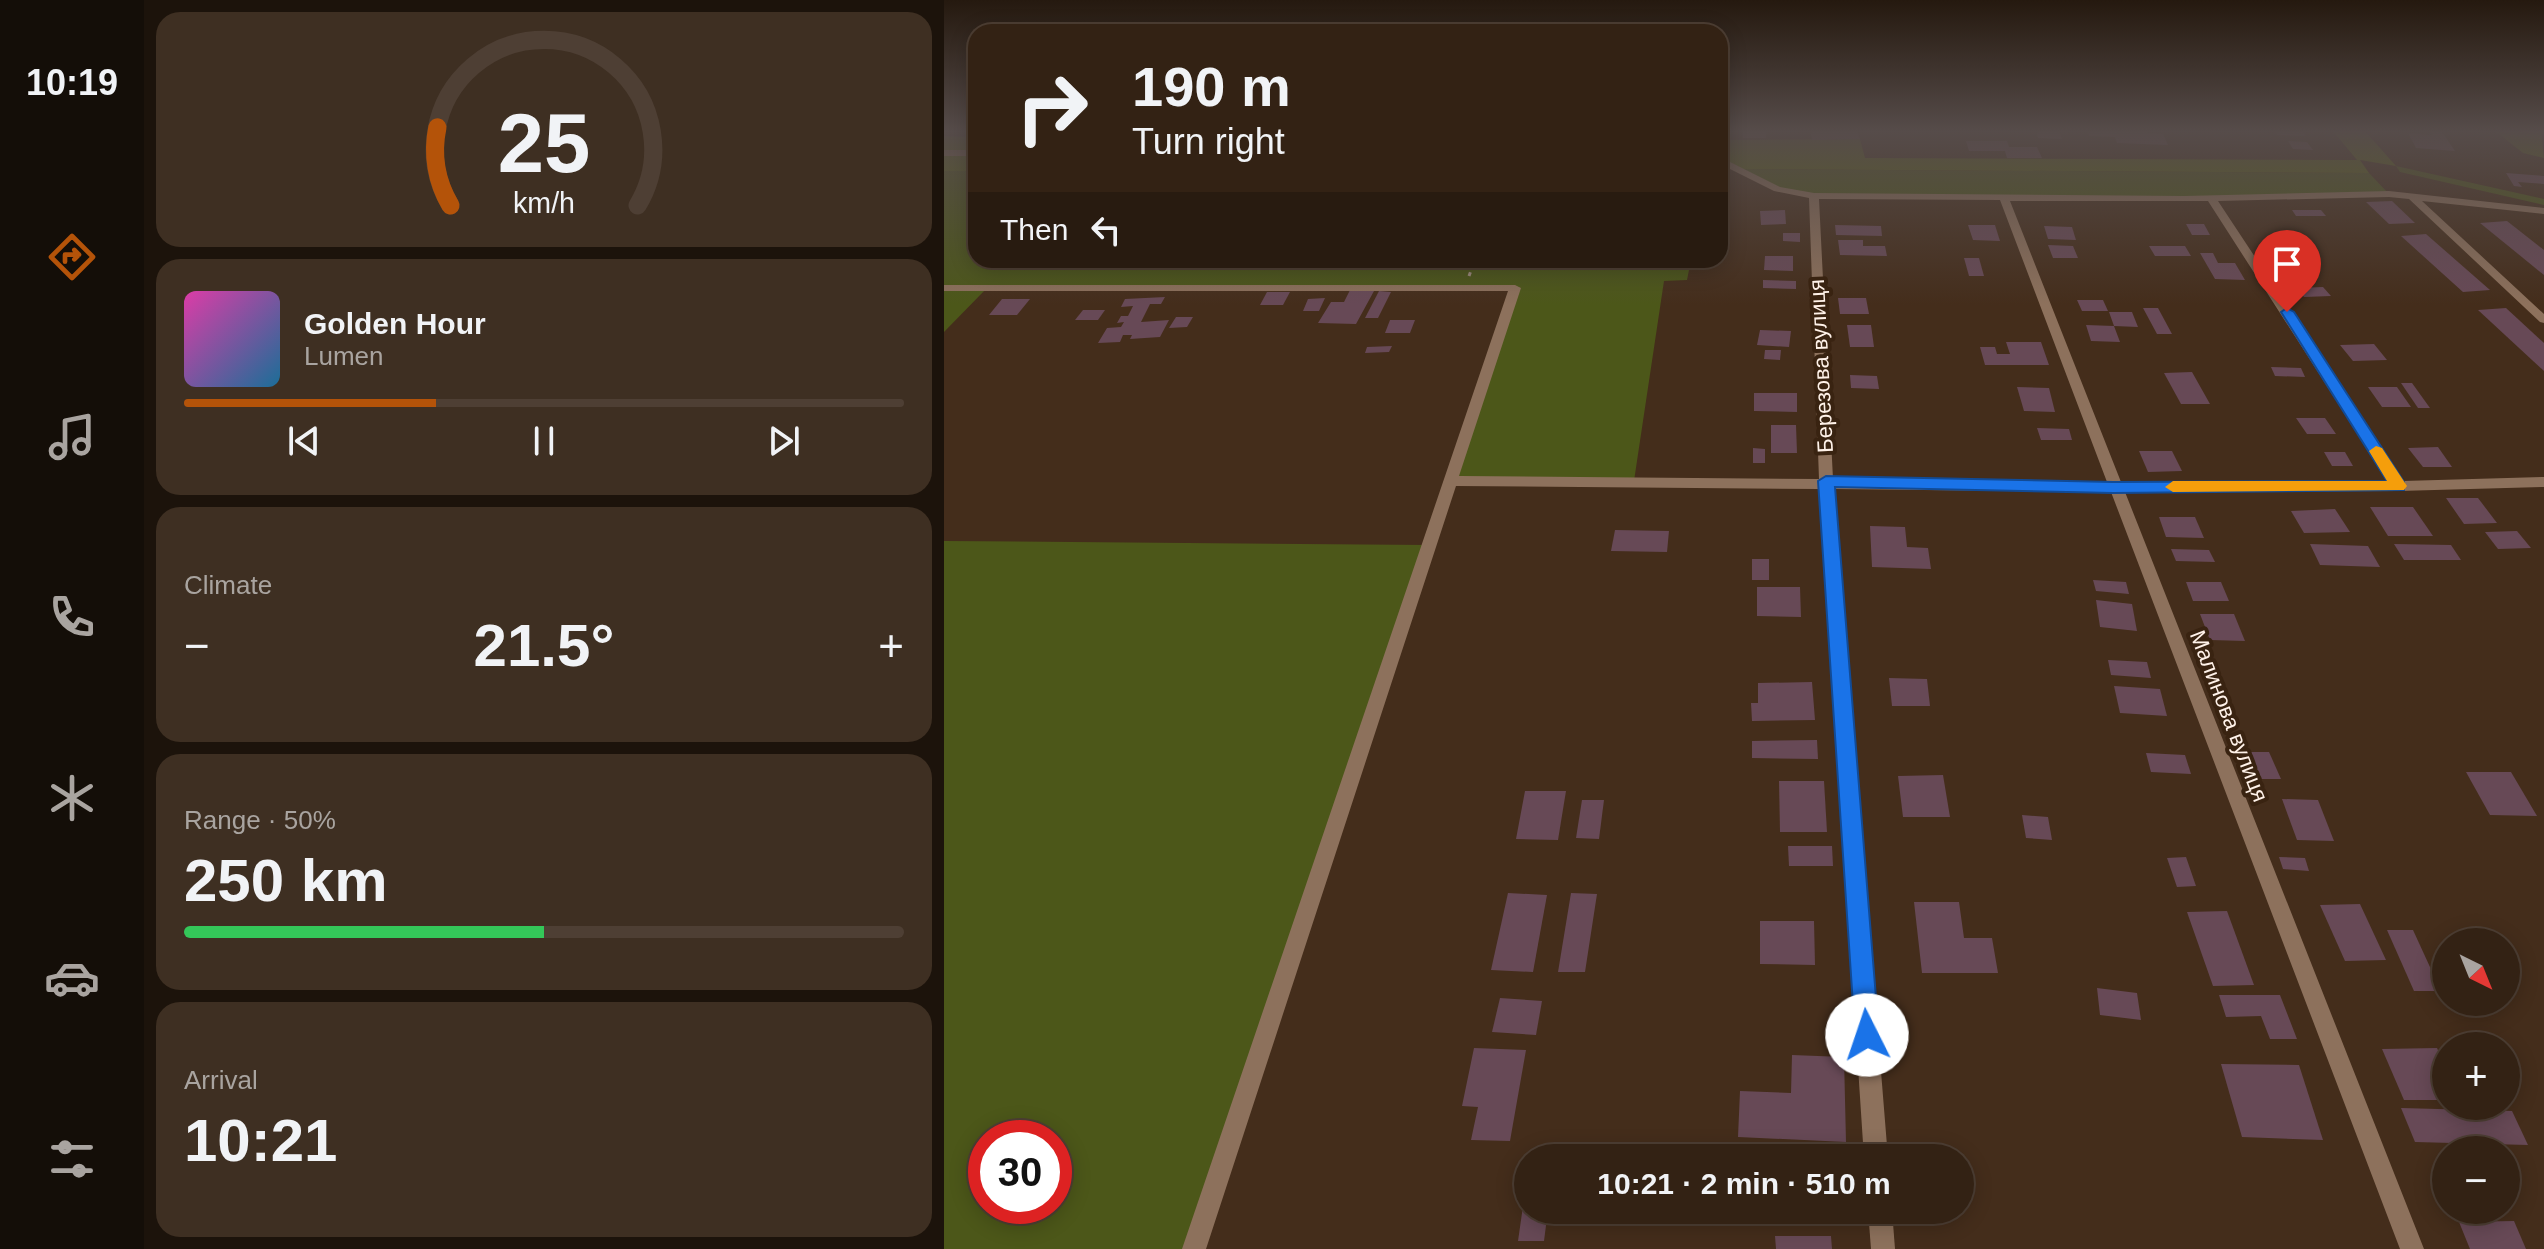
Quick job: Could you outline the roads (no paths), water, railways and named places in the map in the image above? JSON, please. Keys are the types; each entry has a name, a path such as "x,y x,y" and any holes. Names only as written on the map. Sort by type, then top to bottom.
{"street":[{"path":"1776,188 1814,196 2004,199 2330,195 2412,197 2544,211"},
{"name":"Березова вулиця","path":"1814,196 1826,481 1875,1144"},
{"path":"2412,197 2544,320"},
{"path":"2211,198 2399,486"},
{"name":"Малинова вулиця","path":"2004,199 2113,487 2412,1249"},
{"path":"944,288 1515,288 1194,1249"},
{"path":"1457,481 1826,481 2113,487 2544,482"},
{"path":"1881,1224 1883,1249"}]}
